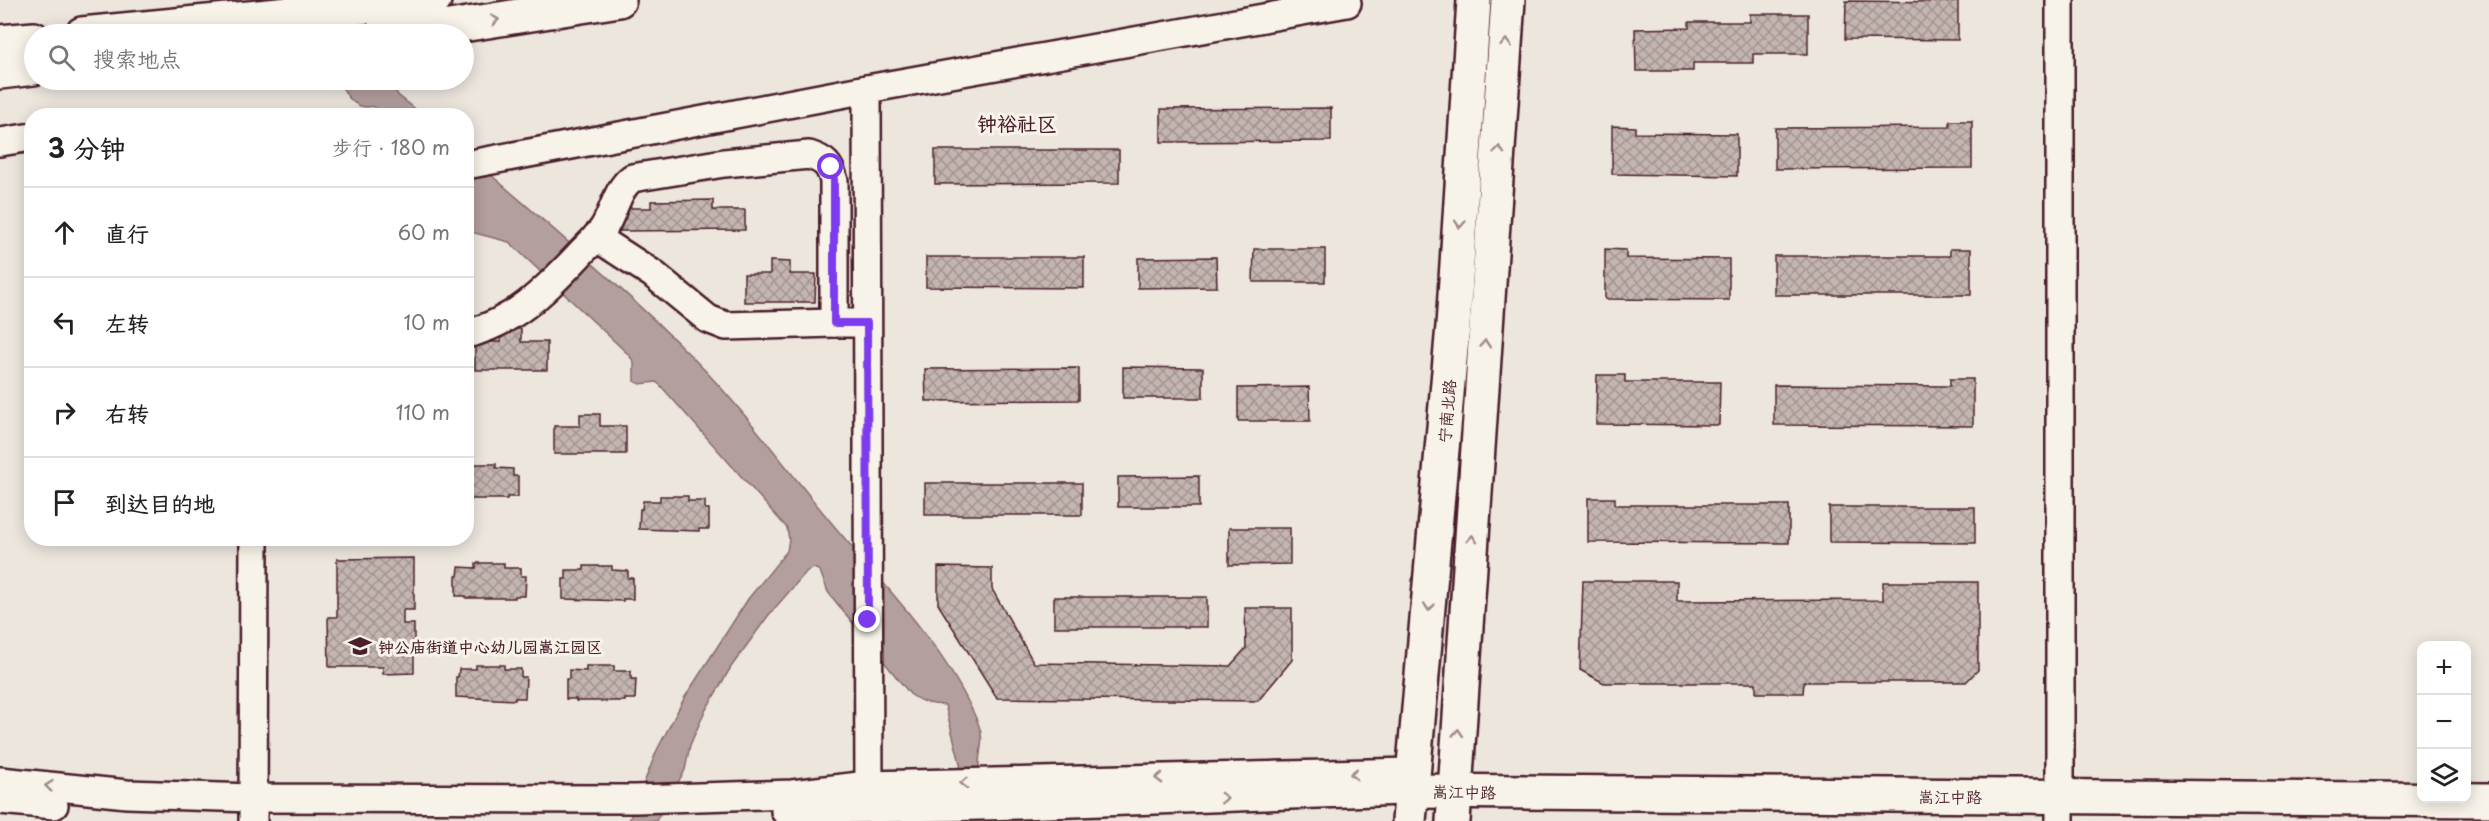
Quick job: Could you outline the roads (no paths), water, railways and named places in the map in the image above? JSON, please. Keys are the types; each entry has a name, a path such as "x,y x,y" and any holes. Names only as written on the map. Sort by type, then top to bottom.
{"main road":[{"path":"187,24 435,15 619,0"},
{"name":"宁南北路","path":"1410,795 1451,350 1474,0"},
{"name":"宁南北路","path":"1454,795 1508,0"},
{"path":"409,24 435,15"},
{"path":"0,42 24,40"},
{"path":"0,72 24,69"},
{"name":"嵩江中路","path":"2059,799 2417,780"},
{"path":"2471,780 2489,780"},
{"name":"嵩江中路","path":"1410,795 2489,800"}],"street":[{"path":"2059,799 2060,0"},
{"path":"474,163 867,89 1347,3"},
{"path":"867,89 869,805"},
{"path":"0,142 24,138"},
{"path":"474,331 495,324 532,302 546,290 603,228 615,207 623,184 632,178 724,163 809,155 822,159 831,167 834,180 834,323"},
{"path":"596,237 652,274 708,319 717,322 736,327 867,323"},
{"path":"253,811 254,546"},
{"path":"0,781 127,794 253,811 792,794 869,805 930,808 1410,795"},
{"path":"0,800 96,808 591,814 692,813 869,805 1410,795"}],"place":[{"name":"钟公庙街道中心幼儿园嵩江园区","path":"360,646"}],"district":[{"name":"钟裕社区","path":"1017,123"}]}
